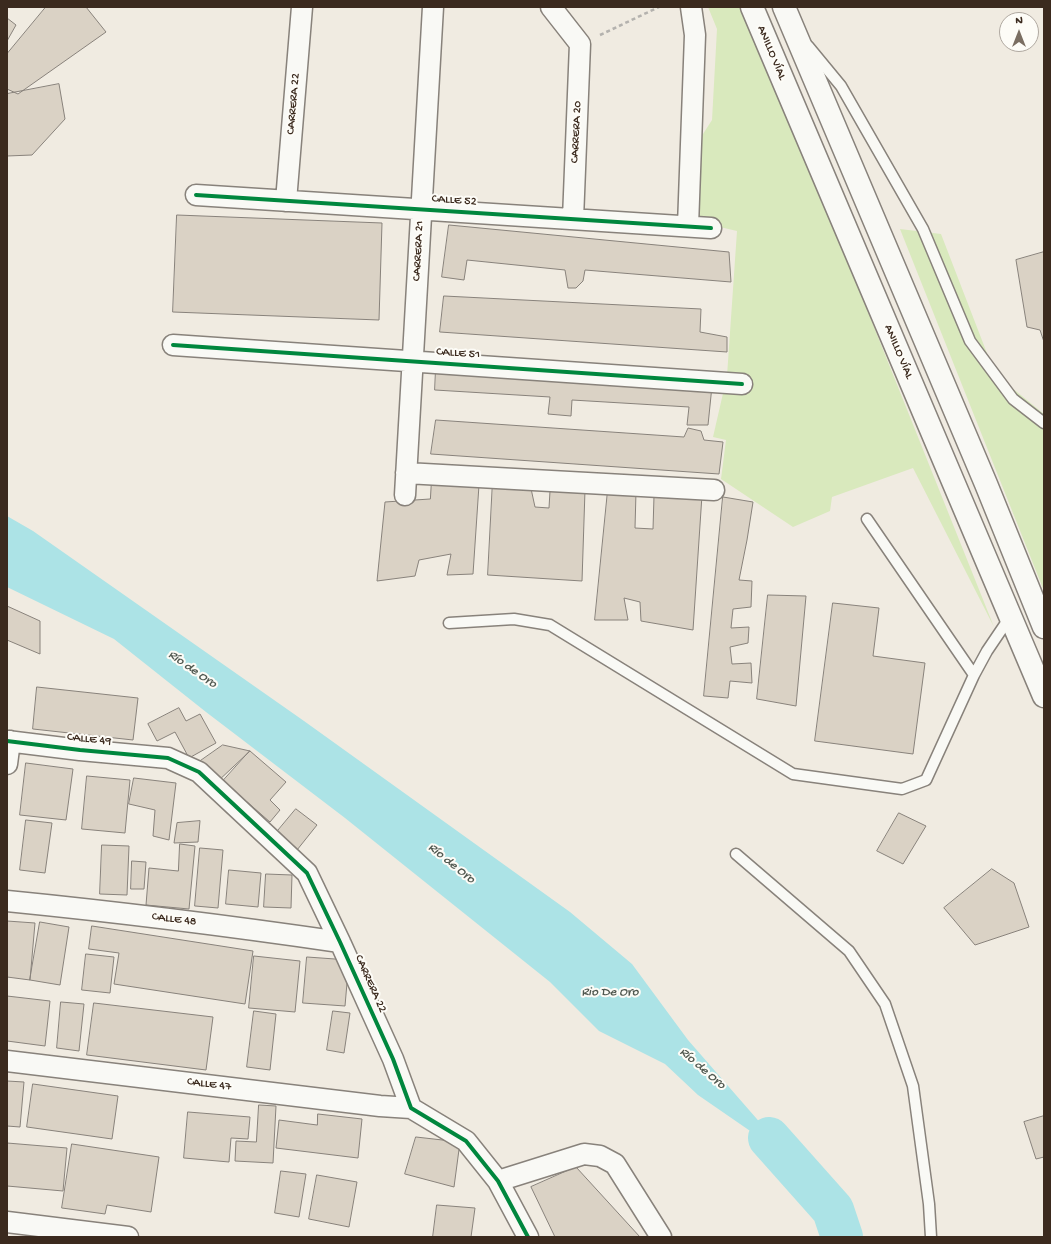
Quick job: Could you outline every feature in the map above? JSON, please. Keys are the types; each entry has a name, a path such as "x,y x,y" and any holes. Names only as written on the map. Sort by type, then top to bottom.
{"highway":[{"name":"ANILLO VÍAL","path":"752,7 1044,696"},
{"path":"784,7 1044,627"}],"street":[{"name":"CARRERA 22","path":"286,200 302,7"},
{"name":"CARRERA 21","path":"405,495 433,7"},
{"path":"551,7 580,44"},
{"path":"688,226 695,35 691,7"},
{"name":"CARRERA 20","path":"573,219 580,44"},
{"name":"CALLE 52","path":"196,195 710,228"},
{"name":"CALLE 51","path":"173,345 742,384"},
{"path":"406,473 714,490"},
{"path":"7,764 8,741"},
{"name":"CALLE 49","path":"8,741 80,750 168,758"},
{"name":"CARRERA 22","path":"168,758 200,772 307,873 393,1059 410,1108"},
{"name":"CALLE 48","path":"7,901 262,930 340,942"},
{"name":"CALLE 47","path":"7,1061 380,1106 410,1108"},
{"path":"410,1108 466,1141 498,1181 528,1237"},
{"path":"498,1181 584,1154 600,1156 615,1164 661,1237"},
{"path":"7,1222 128,1237"}],"lane":[{"path":"793,27 841,86 923,229 970,341 1013,400 1044,423"},
{"path":"867,519 974,675"},
{"path":"449,623 514,619 550,625 793,774 902,789 926,780 974,675 987,651 1010,617"},
{"path":"736,854 849,951 885,1004 913,1086 929,1204 931,1237"}],"path":[{"path":"580,44 659,7"}],"green space":[{"path":"708,7 746,7 994,627 913,468 832,497 830,511 793,527 721,479 726,440 713,437 727,376 737,231 694,221 694,148 712,120 717,29"},
{"path":"900,229 941,234 995,374 1044,414 1044,591"}],"water":[{"name":"Rio De Oro","path":"7,516 33,531 304,721 570,912 632,964 688,1040 804,1173 828,1232 839,1237 824,1237 816,1218 787,1185 756,1135 698,1095 665,1064 599,1031 550,982 345,818 206,712 114,639 7,587"}],"building":[{"path":"46,7 86,7 106,32 18,94 7,89 7,54"},
{"path":"7,18 16,25 7,41"},
{"path":"59,84 65,119 32,155 7,156 7,94"},
{"path":"177,215 382,223 379,320 173,312"},
{"path":"449,225 729,252 731,282 585,270 583,281 576,288 568,288 565,270 467,260 464,280 442,277"},
{"path":"1044,252 1044,342 1040,330 1027,327 1016,260"},
{"path":"444,296 701,309 700,332 727,337 727,352 440,332"},
{"path":"436,368 712,386 708,425 687,425 689,407 572,400 571,416 548,414 550,397 435,390"},
{"path":"436,420 684,437 688,428 701,431 704,440 723,442 719,474 431,454"},
{"path":"432,478 479,485 473,574 447,575 451,554 419,560 415,576 377,581 385,502 430,499"},
{"path":"493,479 530,484 535,507 549,508 550,491 585,490 582,581 488,575"},
{"path":"608,490 636,492 635,528 653,529 654,496 702,495 693,630 641,621 640,602 624,598 628,620 595,620"},
{"path":"723,497 753,502 739,580 752,581 751,607 733,609 731,628 749,627 748,643 730,647 732,664 751,663 752,683 730,681 728,698 704,696"},
{"path":"768,595 806,596 796,706 757,699"},
{"path":"833,603 879,608 873,656 925,663 913,754 815,741"},
{"path":"7,606 40,621 40,654 7,640"},
{"path":"37,687 138,698 133,740 33,729"},
{"path":"179,708 186,721 200,714 216,743 189,758 175,732 157,741 148,724"},
{"path":"223,745 250,751 216,783 199,762"},
{"path":"250,751 286,782 270,800 280,810 270,822 223,781"},
{"path":"26,763 73,769 66,820 20,815"},
{"path":"87,776 130,780 125,833 82,829"},
{"path":"134,778 176,783 169,840 153,836 155,810 129,804"},
{"path":"296,809 317,825 297,850 276,833"},
{"path":"899,813 926,826 903,864 877,851"},
{"path":"26,820 52,823 45,873 20,870"},
{"path":"200,821 198,842 174,843 177,823"},
{"path":"180,844 195,846 189,909 146,905 149,868 178,871"},
{"path":"102,845 129,846 127,895 100,894"},
{"path":"200,848 223,850 218,908 195,906"},
{"path":"132,861 146,862 144,889 131,889"},
{"path":"992,869 1014,883 1029,927 975,945 944,908"},
{"path":"229,870 261,873 258,907 226,904"},
{"path":"266,874 292,875 291,908 264,907"},
{"path":"7,921 35,923 30,980 7,977"},
{"path":"40,922 69,927 60,985 30,980"},
{"path":"92,926 253,951 245,1004 114,984 119,953 89,949"},
{"path":"86,954 114,957 110,993 82,990"},
{"path":"254,956 300,961 295,1012 249,1008"},
{"path":"307,957 349,960 345,1006 303,1003"},
{"path":"7,996 50,1001 45,1046 7,1041"},
{"path":"61,1002 84,1004 79,1051 57,1048"},
{"path":"94,1003 213,1017 206,1070 87,1055"},
{"path":"254,1011 276,1014 270,1070 247,1067"},
{"path":"333,1011 350,1013 344,1053 327,1050"},
{"path":"7,1081 24,1082 20,1127 7,1126"},
{"path":"33,1084 118,1096 112,1139 27,1127"},
{"path":"259,1105 276,1106 273,1163 235,1161 236,1141 256,1142"},
{"path":"188,1112 250,1117 248,1139 231,1138 229,1162 184,1158"},
{"path":"318,1114 362,1119 358,1158 276,1148 279,1120 317,1125"},
{"path":"1044,1116 1044,1157 1036,1159 1024,1122"},
{"path":"416,1137 460,1142 454,1187 405,1174"},
{"path":"7,1143 67,1148 63,1191 7,1186"},
{"path":"72,1144 159,1157 151,1212 107,1205 105,1214 62,1208"},
{"path":"576,1167 640,1237 555,1237 531,1187"},
{"path":"281,1171 306,1174 299,1217 275,1213"},
{"path":"317,1175 357,1182 349,1227 309,1219"},
{"path":"437,1205 475,1208 471,1237 433,1237"}],"waterway":[{"name":"Río de Oro","path":"769,1138 833,1210 842,1237"}],"cycle path":[{"path":"196,195 711,228"},
{"path":"173,345 742,384"},
{"path":"7,741 80,750 168,758 199,772 307,873 393,1059 411,1108 466,1141 498,1181 528,1237"}]}
